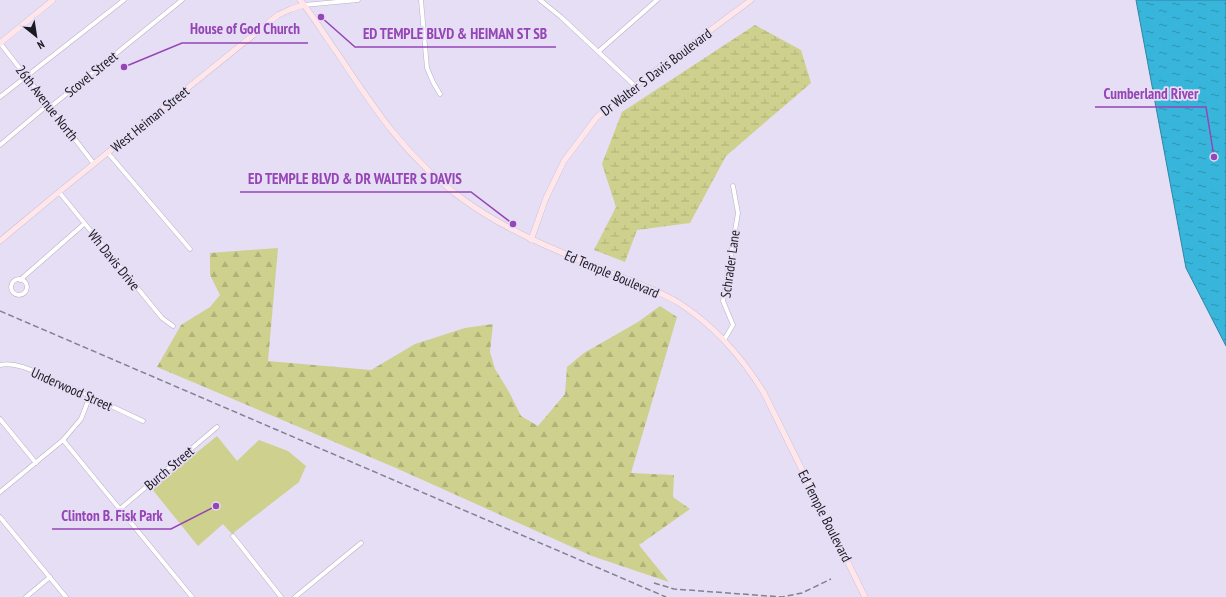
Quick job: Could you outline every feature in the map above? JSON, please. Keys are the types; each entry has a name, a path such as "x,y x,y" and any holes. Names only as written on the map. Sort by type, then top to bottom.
{"main road":[{"path":"0,43 53,0"},
{"name":"Dr Walter S Davis Boulevard","path":"531,240 546,198 564,161 597,117 635,86 751,0"},
{"name":"West Heiman Street","path":"0,241 278,15 302,2"},
{"name":"Ed Temple Boulevard","path":"302,2 377,113 427,170 463,199 490,219 531,240 656,291 678,303 708,325 724,340 750,371 764,393 866,597"}],"street":[{"path":"0,97 124,0"},
{"name":"Scovel Street","path":"0,145 44,108 51,106 182,0"},
{"path":"302,2 358,0"},
{"path":"421,0 427,68 431,79 440,94"},
{"path":"540,0 555,11 635,86"},
{"path":"599,51 657,0"},
{"name":"26th Avenue North","path":"0,43 51,106 94,164"},
{"path":"108,153 190,249"},
{"name":"Schrader Lane","path":"724,340 733,325 723,301 738,213 733,186"},
{"name":"Wh Davis Drive","path":"59,192 162,318 173,326"},
{"path":"20,280 84,224"},
{"name":"Underwood Street","path":"0,364 23,367 143,421"},
{"path":"0,492 63,440 81,419 90,396"},
{"path":"0,419 36,463"},
{"name":"Burch Street","path":"120,509 217,427"},
{"path":"63,440 192,597"},
{"path":"0,516 66,597"},
{"path":"233,536 281,597"},
{"path":"295,597 361,543"},
{"path":"26,597 50,577"}],"green space":[{"path":"755,25 801,50 811,83 726,156 690,223 637,230 625,262 594,250 616,207 602,164 622,112"},
{"path":"278,248 268,361 371,370 415,344 465,328 493,324 490,352 495,369 521,416 538,426 565,394 567,367 584,353 638,322 660,306 677,317 631,473 674,475 673,497 690,509 639,545 669,582 592,556 396,468 157,367 181,325 210,307 220,295 210,275 210,253"},
{"path":"217,436 237,461 259,440 288,451 306,466 299,482 232,534 223,524 198,546 152,489"}],"water":[{"path":"1136,0 1226,0 1226,346 1186,268"}],"railway":[{"path":"0,311 666,597"},
{"path":"654,583 674,589 782,597 802,593 831,579"}],"place":[{"name":"ED TEMPLE BLVD & HEIMAN ST SB","path":"321,17"},
{"name":"House of God Church","path":"124,67"},
{"name":"Cumberland River","path":"1214,157"},
{"name":"ED TEMPLE BLVD & DR WALTER S DAVIS","path":"513,224"},
{"name":"Clinton B. Fisk Park","path":"216,506"}]}
